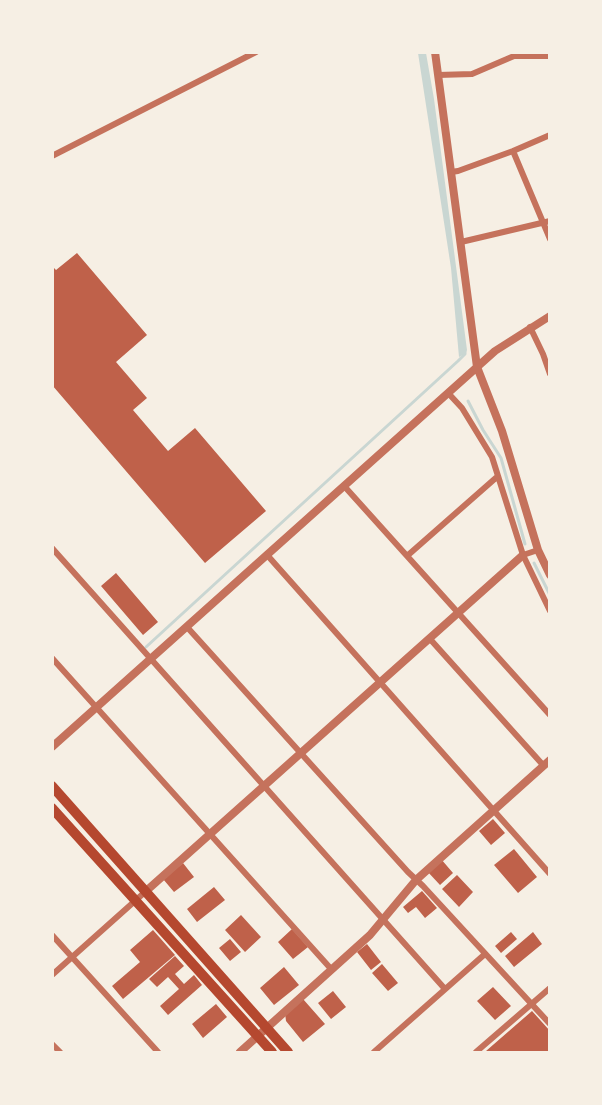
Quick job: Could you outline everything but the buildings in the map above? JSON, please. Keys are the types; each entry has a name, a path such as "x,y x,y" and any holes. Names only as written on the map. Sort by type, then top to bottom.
{"highway":[{"path":"52,786 145,892 262,1032 272,1053"},
{"path":"52,808 262,1032 288,1053"}],"street":[{"path":"52,156 255,52"},
{"path":"435,52 477,367 502,431 538,550 549,575"},
{"path":"438,75 472,74 514,56 547,56 549,54"},
{"path":"451,172 513,151 549,135"},
{"path":"513,151 547,222 549,239"},
{"path":"461,242 547,222"},
{"path":"52,747 495,351 549,316"},
{"path":"530,327 543,354 549,375"},
{"path":"449,394 462,408 492,458 523,555 549,611"},
{"path":"407,556 498,476"},
{"path":"345,487 549,716"},
{"path":"52,548 445,989"},
{"path":"52,975 523,555 538,550"},
{"path":"268,556 549,874"},
{"path":"187,627 549,1024"},
{"path":"240,1053 370,935 416,880 546,762 430,639"},
{"path":"52,658 332,970"},
{"path":"52,935 158,1053"},
{"path":"374,1053 484,954"},
{"path":"476,1053 549,988"},
{"path":"52,1044 60,1053"},
{"path":"382,1046 388,1053"}],"shaded area":[{"path":"418,53 426,53 434,99 467,350 459,357 451,268"}],"waterway":[{"path":"146,647 458,361 465,351"},
{"path":"468,401 501,458 525,544"},
{"path":"534,563 550,595"}]}
